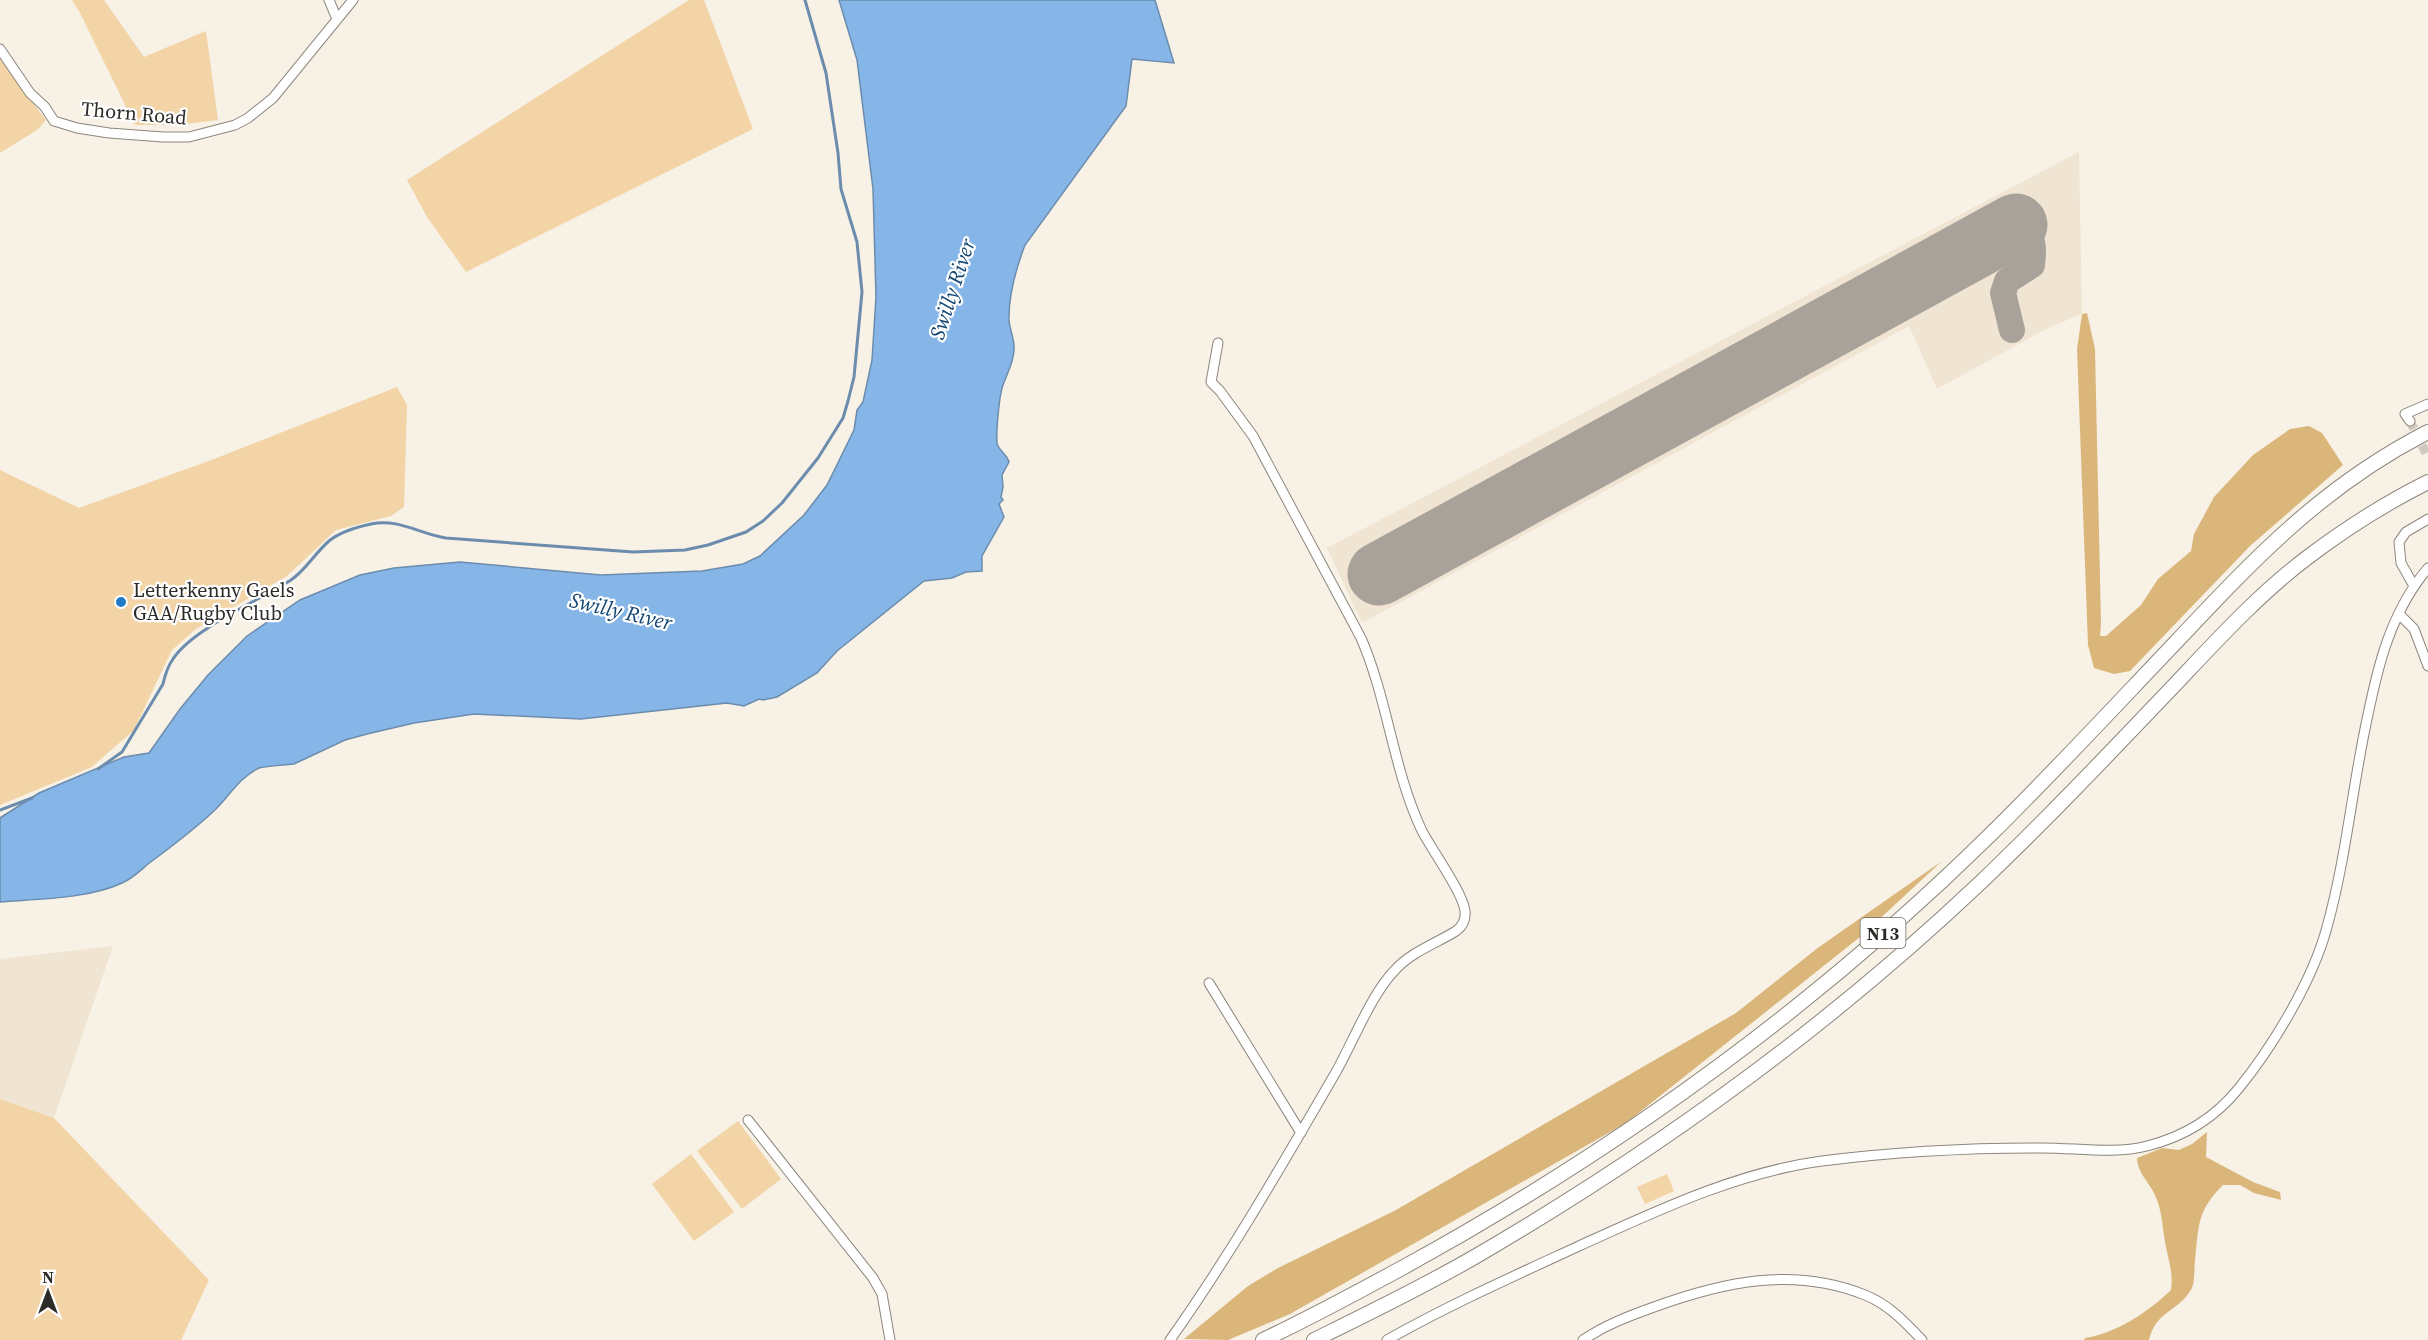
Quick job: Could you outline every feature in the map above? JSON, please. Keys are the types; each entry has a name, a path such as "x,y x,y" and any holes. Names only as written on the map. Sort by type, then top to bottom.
{"highway":[{"name":"N13","path":"1263,1340 1353,1296 1458,1238 1536,1190 1647,1117 1773,1024 1910,910 1989,836 2273,540 2324,498 2363,470 2396,448 2428,432"},
{"name":"N13","path":"1314,1340 1475,1257 1549,1212 1680,1126 1797,1039 1900,955 1979,883 2060,804 2252,606 2305,559 2349,528 2428,482"}],"street":[{"path":"329,0 337,19"},
{"name":"Thorn Road","path":"0,49 30,93 45,107 54,121 77,128 109,132 189,137 235,125 273,99 353,0"},
{"path":"1170,1340 1214,1276 1301,1132 1387,978 1403,962 1464,924 1465,909 1415,815 1374,670 1361,638 1253,436 1211,382 1218,343"},
{"path":"2410,421 2405,414 2428,404"},
{"path":"2414,586 2401,563 2399,542 2406,532 2428,519"},
{"path":"1387,1340 1471,1294 1607,1233 1713,1190 1782,1169 1825,1161 1905,1153 2005,1148 2141,1148 2177,1136 2210,1117 2231,1098 2258,1062 2289,1011 2318,956 2337,883 2373,688 2382,654 2399,614 2414,586 2428,568"},
{"path":"2399,614 2414,629 2428,666"},
{"path":"1209,983 1301,1132"},
{"path":"748,1120 873,1278 882,1294 890,1340"},
{"path":"1583,1340 1619,1320 1707,1289 1729,1284 1777,1280 1824,1284 1866,1296 1894,1312 1922,1340"}],"shaded area":[{"path":"72,0 104,0 144,57 206,31 218,120 179,125 135,125"},
{"path":"689,0 704,0 753,129 466,272 427,217 407,180"},
{"path":"0,59 46,120 37,130 0,153"},
{"path":"2079,152 2082,314 2048,328 1937,389 1909,326 1362,623 1327,548"},
{"path":"2087,313 2095,349 2100,636 2106,636 2141,605 2158,579 2191,551 2194,534 2214,497 2253,455 2290,429 2309,426 2322,433 2343,465 2250,546 2130,671 2114,674 2094,668 2088,645 2077,349 2082,314"},
{"name":"Letterkenny Gaels GAA/Rugby Club","path":"397,387 407,405 404,507 391,516 336,530 287,576 196,629 172,650 134,730 92,767 0,805 0,470 79,508 214,459"},
{"path":"1942,861 1860,937 1626,1123 1290,1314 1228,1340 1184,1339 1248,1286 1278,1268 1396,1210 1736,1013 1819,947"},
{"path":"113,946 54,1118 0,1099 0,959"},
{"path":"0,1099 54,1118 209,1280 181,1340 0,1340"},
{"path":"738,1121 781,1179 742,1209 697,1151"},
{"path":"2207,1132 2206,1157 2253,1182 2280,1192 2281,1200 2254,1193 2240,1185 2223,1185 2208,1203 2201,1219 2192,1288 2181,1302 2157,1323 2149,1340 2084,1340 2131,1320 2171,1290 2171,1269 2160,1210 2155,1195 2139,1168 2137,1158 2162,1148 2179,1150 2192,1144"},
{"path":"691,1154 734,1212 694,1241 652,1184"},
{"path":"1667,1174 1674,1191 1645,1204 1637,1187"}],"water":[{"name":"Swilly River","path":"839,0 1155,0 1174,63 1132,59 1126,106 1025,245 1010,299 1009,321 1014,341 1014,354 1002,388 997,424 998,445 1009,462 1002,475 1001,497 1003,500 999,504 1004,517 982,556 982,571 966,572 952,578 924,581 837,651 817,673 777,697 759,699 744,706 727,703 581,719 474,714 414,723 367,734 345,740 294,764 261,768 252,772 200,824 136,875 122,883 78,895 0,902 0,818 39,793 124,757 149,753 180,709 208,675 247,636 300,600 360,575 394,568 460,562 601,575 702,571 743,564 760,556 804,515 827,485 854,430 857,410 863,402 872,360 876,297 873,189 857,60"}],"waterway":[{"path":"98,769 122,752 163,684 171,662 182,648 211,626 291,580 329,541 349,530 371,524 390,523 446,538 633,552 685,550 746,532 763,521 782,503 818,458 843,418 854,377 862,292 857,242 841,189 826,73 805,0"},
{"path":"0,810 32,798"}],"taxiway":[{"path":"2012,330 2003,293 2007,281 2032,265 2033,254 2027,230 2023,225 2016,225"}],"runway":[{"path":"1379,574 2016,225"}],"tunnel":[{"path":"2410,421 2428,457"}],"place":[{"name":"Letterkenny Gaels GAA/Rugby Club","path":"121,602"}]}
